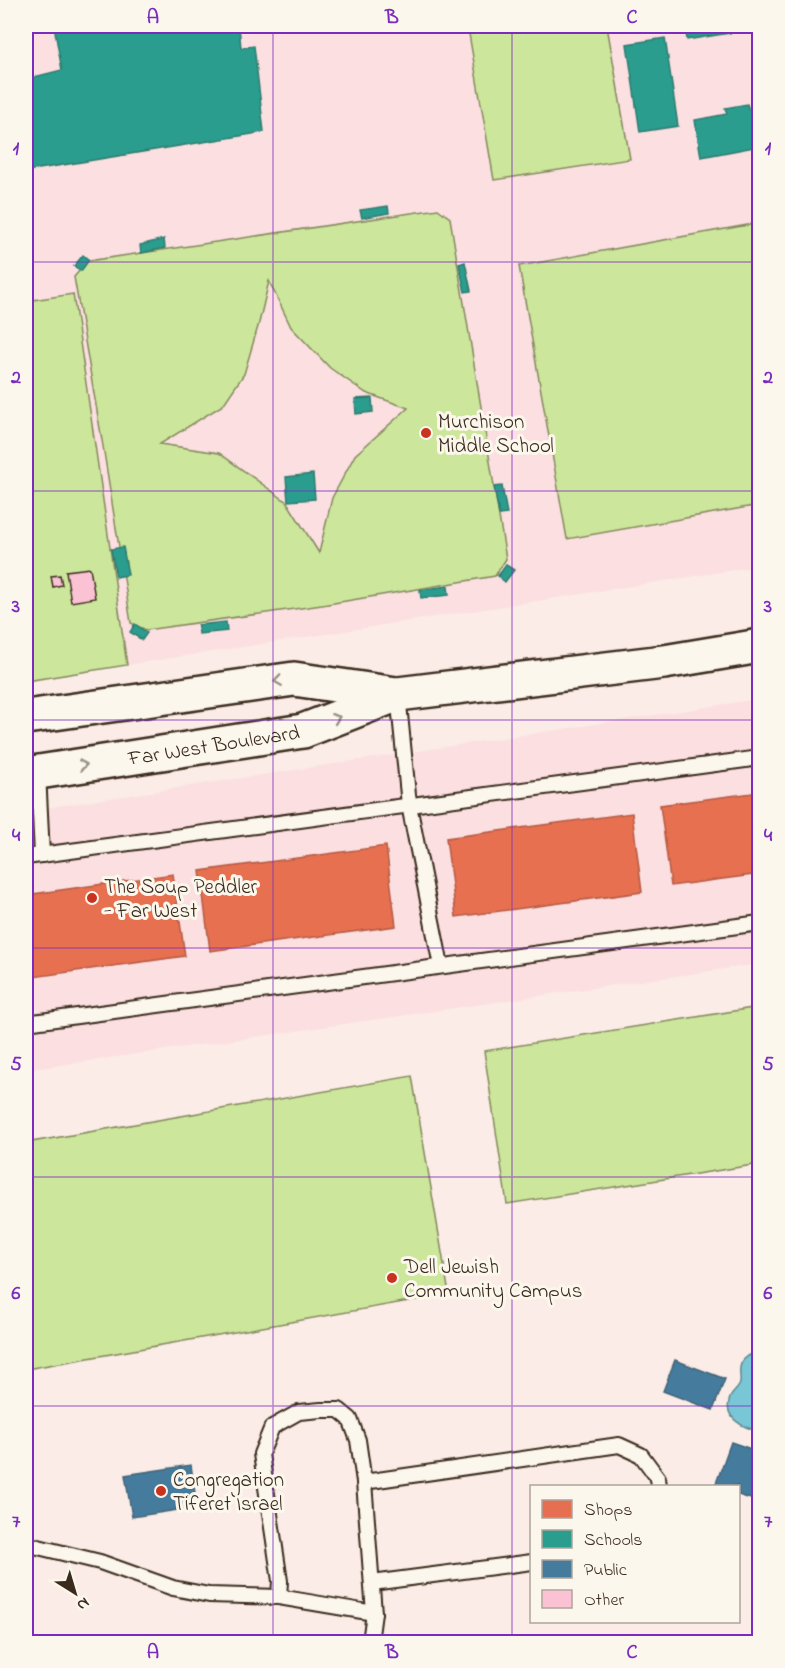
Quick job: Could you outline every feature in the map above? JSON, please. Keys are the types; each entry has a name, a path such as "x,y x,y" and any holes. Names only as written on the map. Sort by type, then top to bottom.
{"street":[{"name":"Far West Boulevard","path":"32,773 303,731 398,694 664,662 759,646"},
{"name":"Far West Boulevard","path":"26,717 294,679 398,694"}],"lane":[{"path":"398,694 409,805 441,966"},
{"path":"26,857 759,758"},
{"path":"32,773 42,855"},
{"path":"26,1023 759,922"},
{"path":"279,1597 280,1581 261,1454 272,1427 299,1412 339,1410 350,1419 358,1440 364,1482 374,1613 370,1642"},
{"path":"364,1482 619,1445 641,1455 658,1478 659,1485"},
{"path":"26,1544 100,1562 173,1588 191,1592 209,1595 279,1597 374,1613"},
{"path":"372,1583 530,1562"}],"shaded area":[{"name":"Murchison Middle School","path":"26,26 759,26 759,566 127,665 73,294 26,301"},
{"path":"759,699 759,964 26,1070 26,811"}],"green space":[{"path":"530,26 607,26 630,159 494,180 469,34"},
{"path":"438,209 450,218 506,559 495,576 322,605 146,630 131,623 74,277 88,261","holes":["269,281 291,327 330,368 366,393 408,408 355,455 332,498 319,553 287,502 219,453 160,444 223,405 244,374"]},
{"path":"759,223 759,505 567,539 519,266"},
{"path":"73,294 127,665 26,681 26,301"},
{"path":"759,1007 759,1164 507,1204 484,1051"},
{"path":"412,1076 449,1294 26,1369 26,1143"}],"water":[{"path":"760,1351 759,1431 736,1421 728,1405 739,1385 742,1362 750,1355"}],"building: Shops":[{"path":"760,792 760,874 671,886 660,805"},
{"path":"632,813 642,892 456,917 446,838"},
{"path":"386,846 396,926 210,951 200,871"},
{"path":"173,874 185,956 26,978 26,895"}],"building: Schools":[{"path":"54,26 239,26 241,48 254,46 264,132 26,171 26,79 62,70"},
{"path":"685,26 760,26 760,28 687,40"},
{"path":"665,38 678,126 640,132 627,44"},
{"path":"747,104 749,110 760,108 760,146 701,157 695,120 727,114 725,108"},
{"path":"388,206 389,213 362,218 360,210"},
{"path":"164,239 165,248 141,253 140,245"},
{"path":"83,255 89,260 81,271 74,266"},
{"path":"465,262 471,291 465,292 459,264"},
{"path":"372,398 373,412 356,414 355,399"},
{"path":"313,474 315,499 288,501 286,477"},
{"path":"502,486 507,514 499,515 494,487"},
{"path":"123,547 128,575 116,577 111,549"},
{"path":"506,565 514,570 505,582 498,576"},
{"path":"448,586 449,595 421,598 420,590"},
{"path":"226,622 227,631 199,634 198,625"},
{"path":"135,624 147,633 142,640 130,632"}],"building: Public":[{"path":"675,1360 725,1379 713,1410 663,1391"},
{"path":"731,1442 760,1452 760,1502 740,1496 740,1485 715,1485"},
{"name":"Congregation Tiferet Israel","path":"191,1465 197,1507 132,1517 125,1475"}],"building: Other":[{"path":"90,568 95,598 71,602 66,571"},
{"path":"60,575 62,585 53,587 51,576"}],"place":[{"name":"Murchison Middle School","path":"426,433"},
{"name":"The Soup Peddler - Far West","path":"92,898"},
{"name":"Dell Jewish Community Campus","path":"392,1278"},
{"name":"Congregation Tiferet Israel","path":"161,1491"}]}
